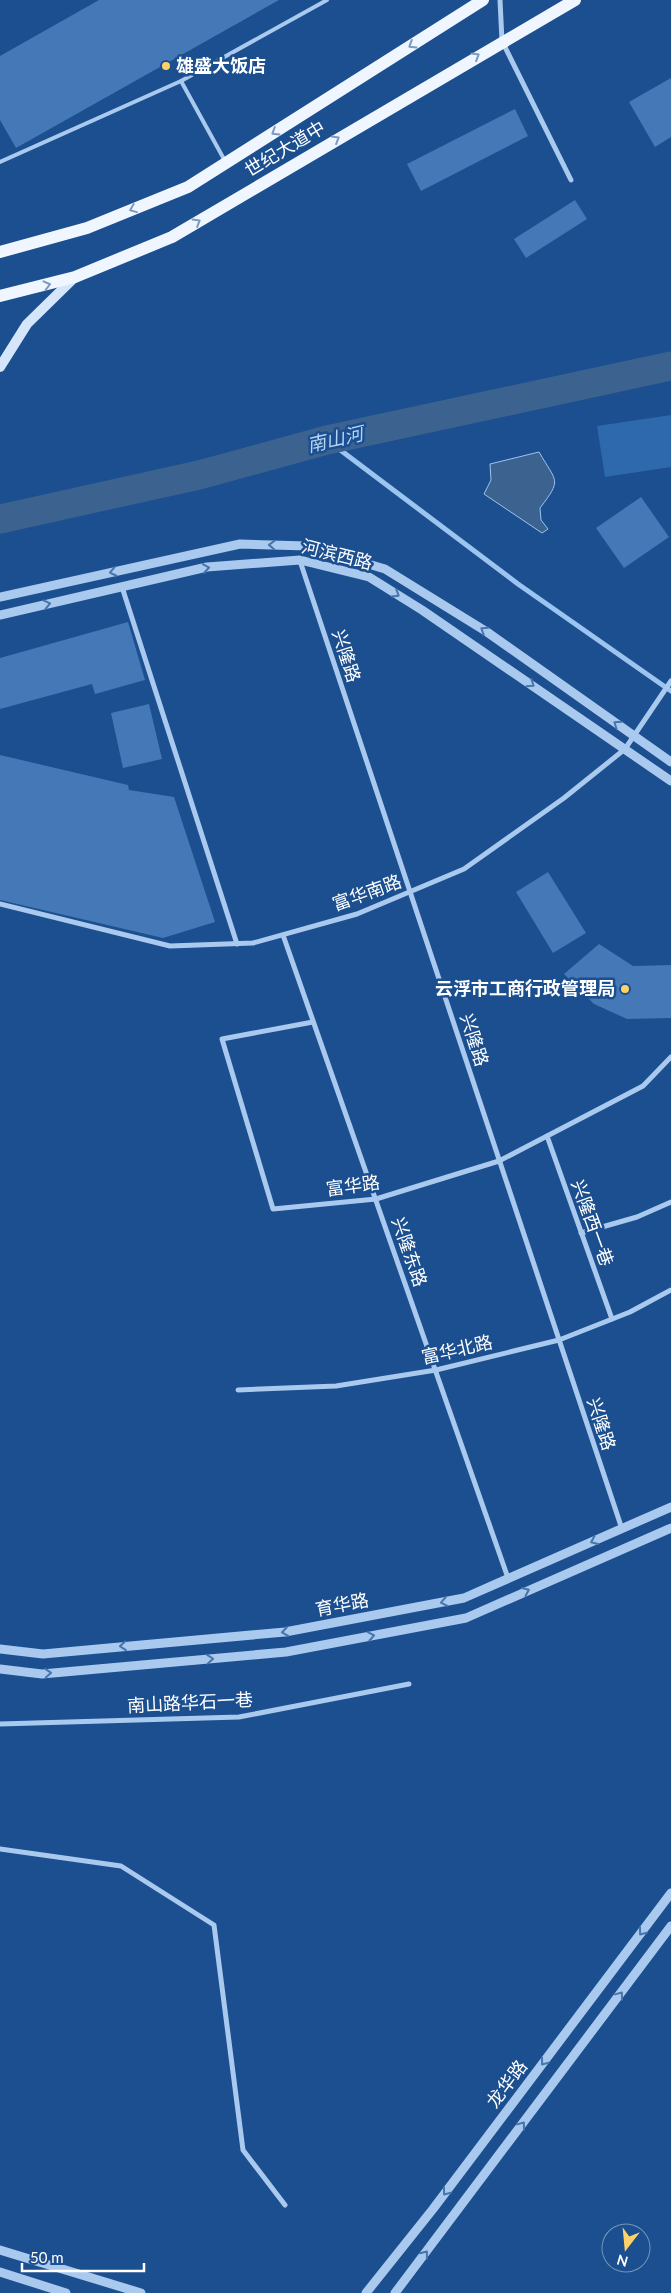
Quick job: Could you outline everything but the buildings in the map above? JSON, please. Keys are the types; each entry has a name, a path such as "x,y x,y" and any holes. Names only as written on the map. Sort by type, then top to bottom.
{"main road":[{"name":"世纪大道中","path":"0,252 87,228 188,186 483,0"},
{"name":"世纪大道中","path":"0,296 76,277 172,237 502,41 575,0"},
{"path":"0,367 27,324 76,277"}],"street":[{"path":"500,0 502,41 571,180"},
{"name":"河滨西路","path":"0,597 240,544 307,546 385,568 487,632 671,762"},
{"name":"河滨西路","path":"0,615 207,567 300,560 369,577 430,615 671,781"},
{"name":"兴隆路","path":"300,560 622,1529"},
{"path":"122,587 237,944"},
{"name":"富华南路","path":"0,904 170,946 253,943 357,914 464,869 564,798 625,749 671,681"},
{"name":"兴隆东路","path":"283,935 508,1578"},
{"name":"富华路","path":"313,1022 222,1039 273,1209 376,1199 500,1161 643,1086 671,1057"},
{"name":"兴隆西一巷","path":"547,1136 612,1319"},
{"path":"581,1233 637,1217 671,1202"},
{"name":"富华北路","path":"238,1390 336,1386 436,1370 559,1340 612,1319 671,1290"},
{"name":"育华路","path":"0,1649 44,1654 285,1632 464,1598 671,1507"},
{"name":"育华路","path":"0,1669 42,1674 286,1652 466,1618 671,1528"},
{"name":"南山路华石一巷","path":"0,1724 239,1717 409,1684"},
{"path":"0,1849 121,1866 214,1925 243,2150 285,2204"},
{"name":"龙华路","path":"366,2293 433,2209 671,1893"},
{"name":"龙华路","path":"395,2293 671,1926"},
{"path":"0,2250 141,2293"},
{"path":"0,2272 66,2293"}],"lane":[{"path":"0,162 181,81 327,0"},
{"path":"181,81 226,162"}],"shaded area":[{"path":"671,415 671,467 605,477 597,426"},
{"path":"539,452 550,470 554,481 552,491 540,508 541,520 548,529 542,533 484,494 491,480 490,464"}],"waterway":[{"name":"南山河","path":"0,519 199,475 327,440 671,366"},
{"path":"327,440 518,584 671,691"}],"place":[{"name":"雄盛大饭店","path":"166,66"},
{"name":"云浮市工商行政管理局","path":"625,989"}]}
